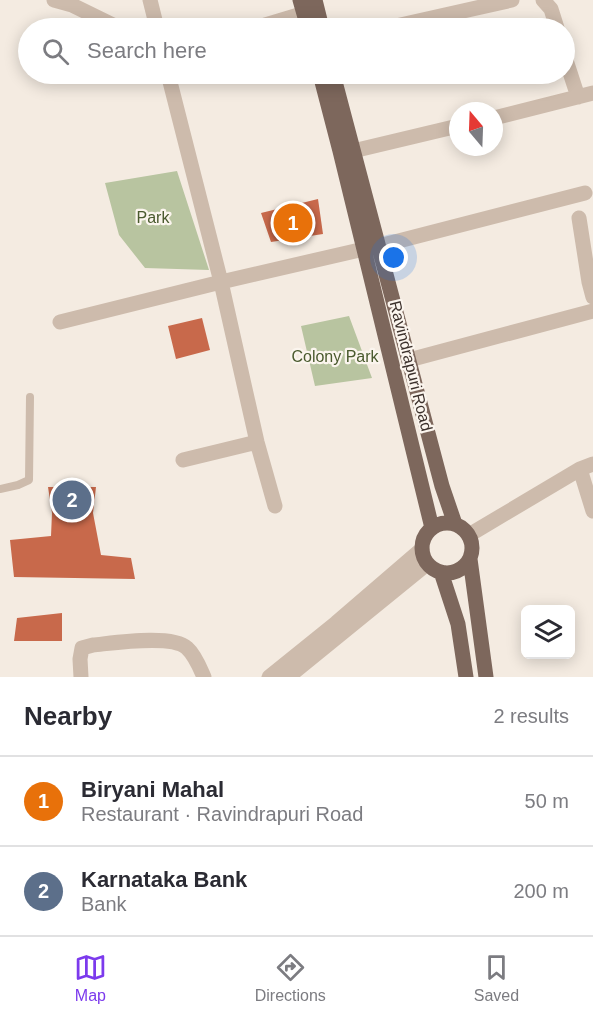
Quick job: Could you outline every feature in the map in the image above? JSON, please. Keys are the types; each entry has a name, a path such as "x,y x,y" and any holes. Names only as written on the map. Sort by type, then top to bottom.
{"main road":[{"name":"Ravindrapuri Road","path":"323,84 409,360 442,486 456,524"},
{"name":"Ravindrapuri Road","path":"336,84 353,150 432,528"},
{"path":"448,523 463,528 472,543 470,559 465,566 449,573 441,572 428,564 422,549 423,541 432,528 448,523"},
{"path":"470,559 486,677"},
{"path":"441,572 458,624 466,677"}],"street":[{"path":"54,0 72,5 99,18"},
{"path":"150,0 154,18"},
{"path":"432,18 513,0"},
{"path":"543,0 551,9 554,18"},
{"path":"285,18 309,10"},
{"path":"171,84 221,282 257,442 275,506"},
{"path":"574,84 578,97"},
{"path":"503,116 593,93"},
{"path":"353,150 449,128"},
{"path":"60,322 585,193"},
{"path":"579,218 593,297"},
{"path":"409,360 593,311"},
{"path":"183,460 257,442"},
{"path":"469,535 587,467 593,511"},
{"path":"269,677 422,549"},
{"path":"288,677 428,564"},
{"path":"81,677 82,648 93,645 164,640 188,648 204,677"}],"lane":[{"path":"0,489 29,480 30,397"}],"green space":[{"name":"Park","path":"177,171 209,270 145,268 119,235 105,183"},
{"name":"Colony Park","path":"349,316 372,378 315,386 301,326"}],"building":[{"path":"318,199 323,234 271,242 261,213"},
{"path":"202,318 210,350 176,359 168,326"},
{"path":"48,487 96,487 93,513 101,555 131,558 135,579 14,577 10,540 51,536 52,513"},
{"path":"62,613 62,641 14,641 17,618"}],"place":[{"name":"Biryani Mahal","path":"293,223"},
{"name":"Karnataka Bank","path":"72,500"}]}
